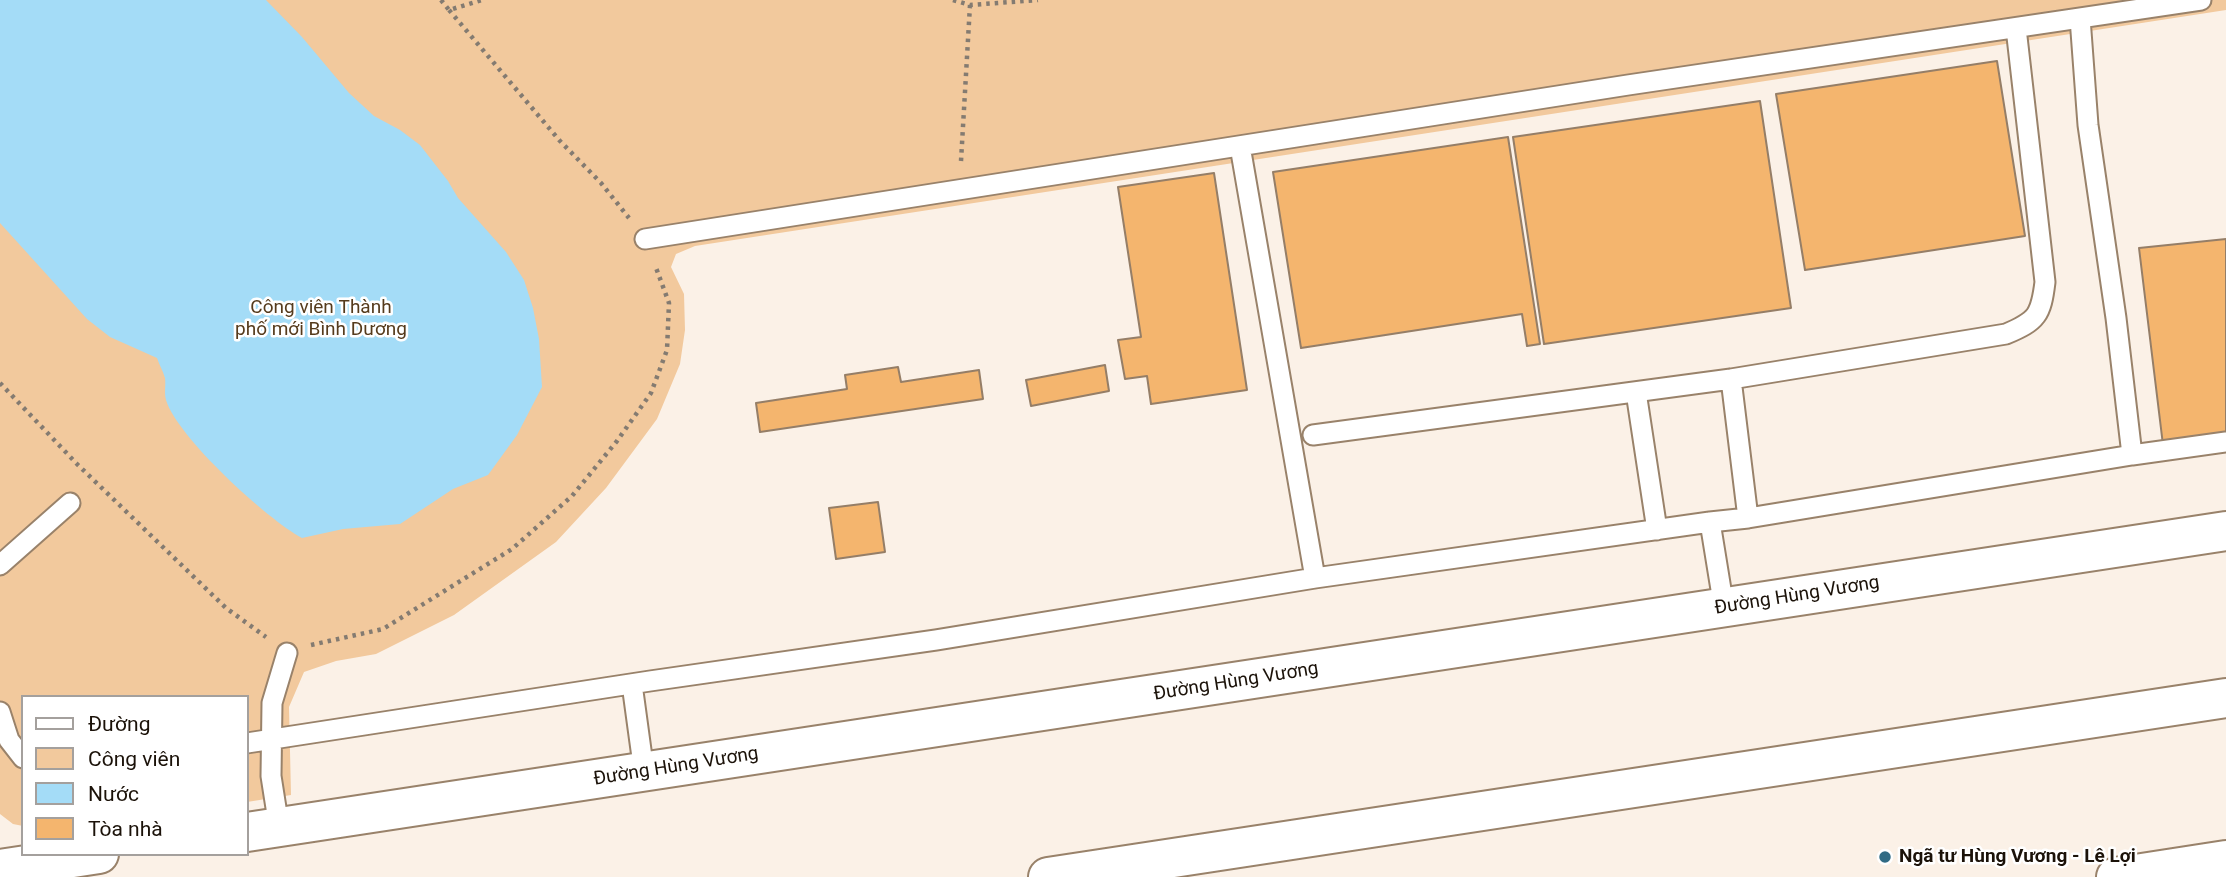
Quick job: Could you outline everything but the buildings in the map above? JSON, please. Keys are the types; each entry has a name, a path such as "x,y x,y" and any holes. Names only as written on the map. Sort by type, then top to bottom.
{"main road":[{"name":"Đường Hùng Vương","path":"263,830 2226,531"},
{"path":"1048,877 2226,698"},
{"path":"0,869 86,856"},
{"path":"2116,877 2226,860"}],"lane":[{"path":"645,239 1628,85 2201,0"},
{"path":"2080,18 2088,125 2116,318 2132,454"},
{"path":"1313,435 1731,379 2006,334 2027,325 2042,306 2045,282 2016,28"},
{"path":"1240,146 1315,578"},
{"path":"1731,379 1748,518"},
{"path":"1636,392 1657,530"},
{"path":"248,743 936,640 1315,578 1748,518 2132,454 2226,442"},
{"path":"0,565 71,503"},
{"path":"1710,522 1724,608"},
{"path":"263,830 271,776 272,703 287,653"},
{"path":"632,684 644,772"},
{"path":"0,712 9,740 21,755"}],"path":[{"path":"0,383 77,464 226,608 287,653 318,642 383,629 512,549 572,496 617,441 651,393 667,350 669,303 645,239 601,183 560,141 441,0"},
{"path":"449,10 482,0"},
{"path":"953,0 970,5 1038,0"},
{"path":"959,190 970,5"}],"green space":[{"name":"Công viên Thành phố mới Bình Dương","path":"0,0 2226,0 2226,10 695,246 676,254 671,267 684,294 685,330 680,364 657,419 606,488 556,542 454,615 376,654 336,661 304,672 289,707 291,795 248,802 248,695 21,695 21,826 13,824 0,814"}],"water":[{"path":"0,0 266,0 302,37 349,93 374,116 420,145 458,198 506,252 524,280 533,308 539,339 542,387 517,435 488,475 453,489 400,524 343,529 302,538 268,514 225,476 174,416 166,400 165,378 157,358 110,337 87,319 0,223"}],"place":[{"name":"Ngã tư Hùng Vương - Lê Lợi","path":"1885,857"}]}
